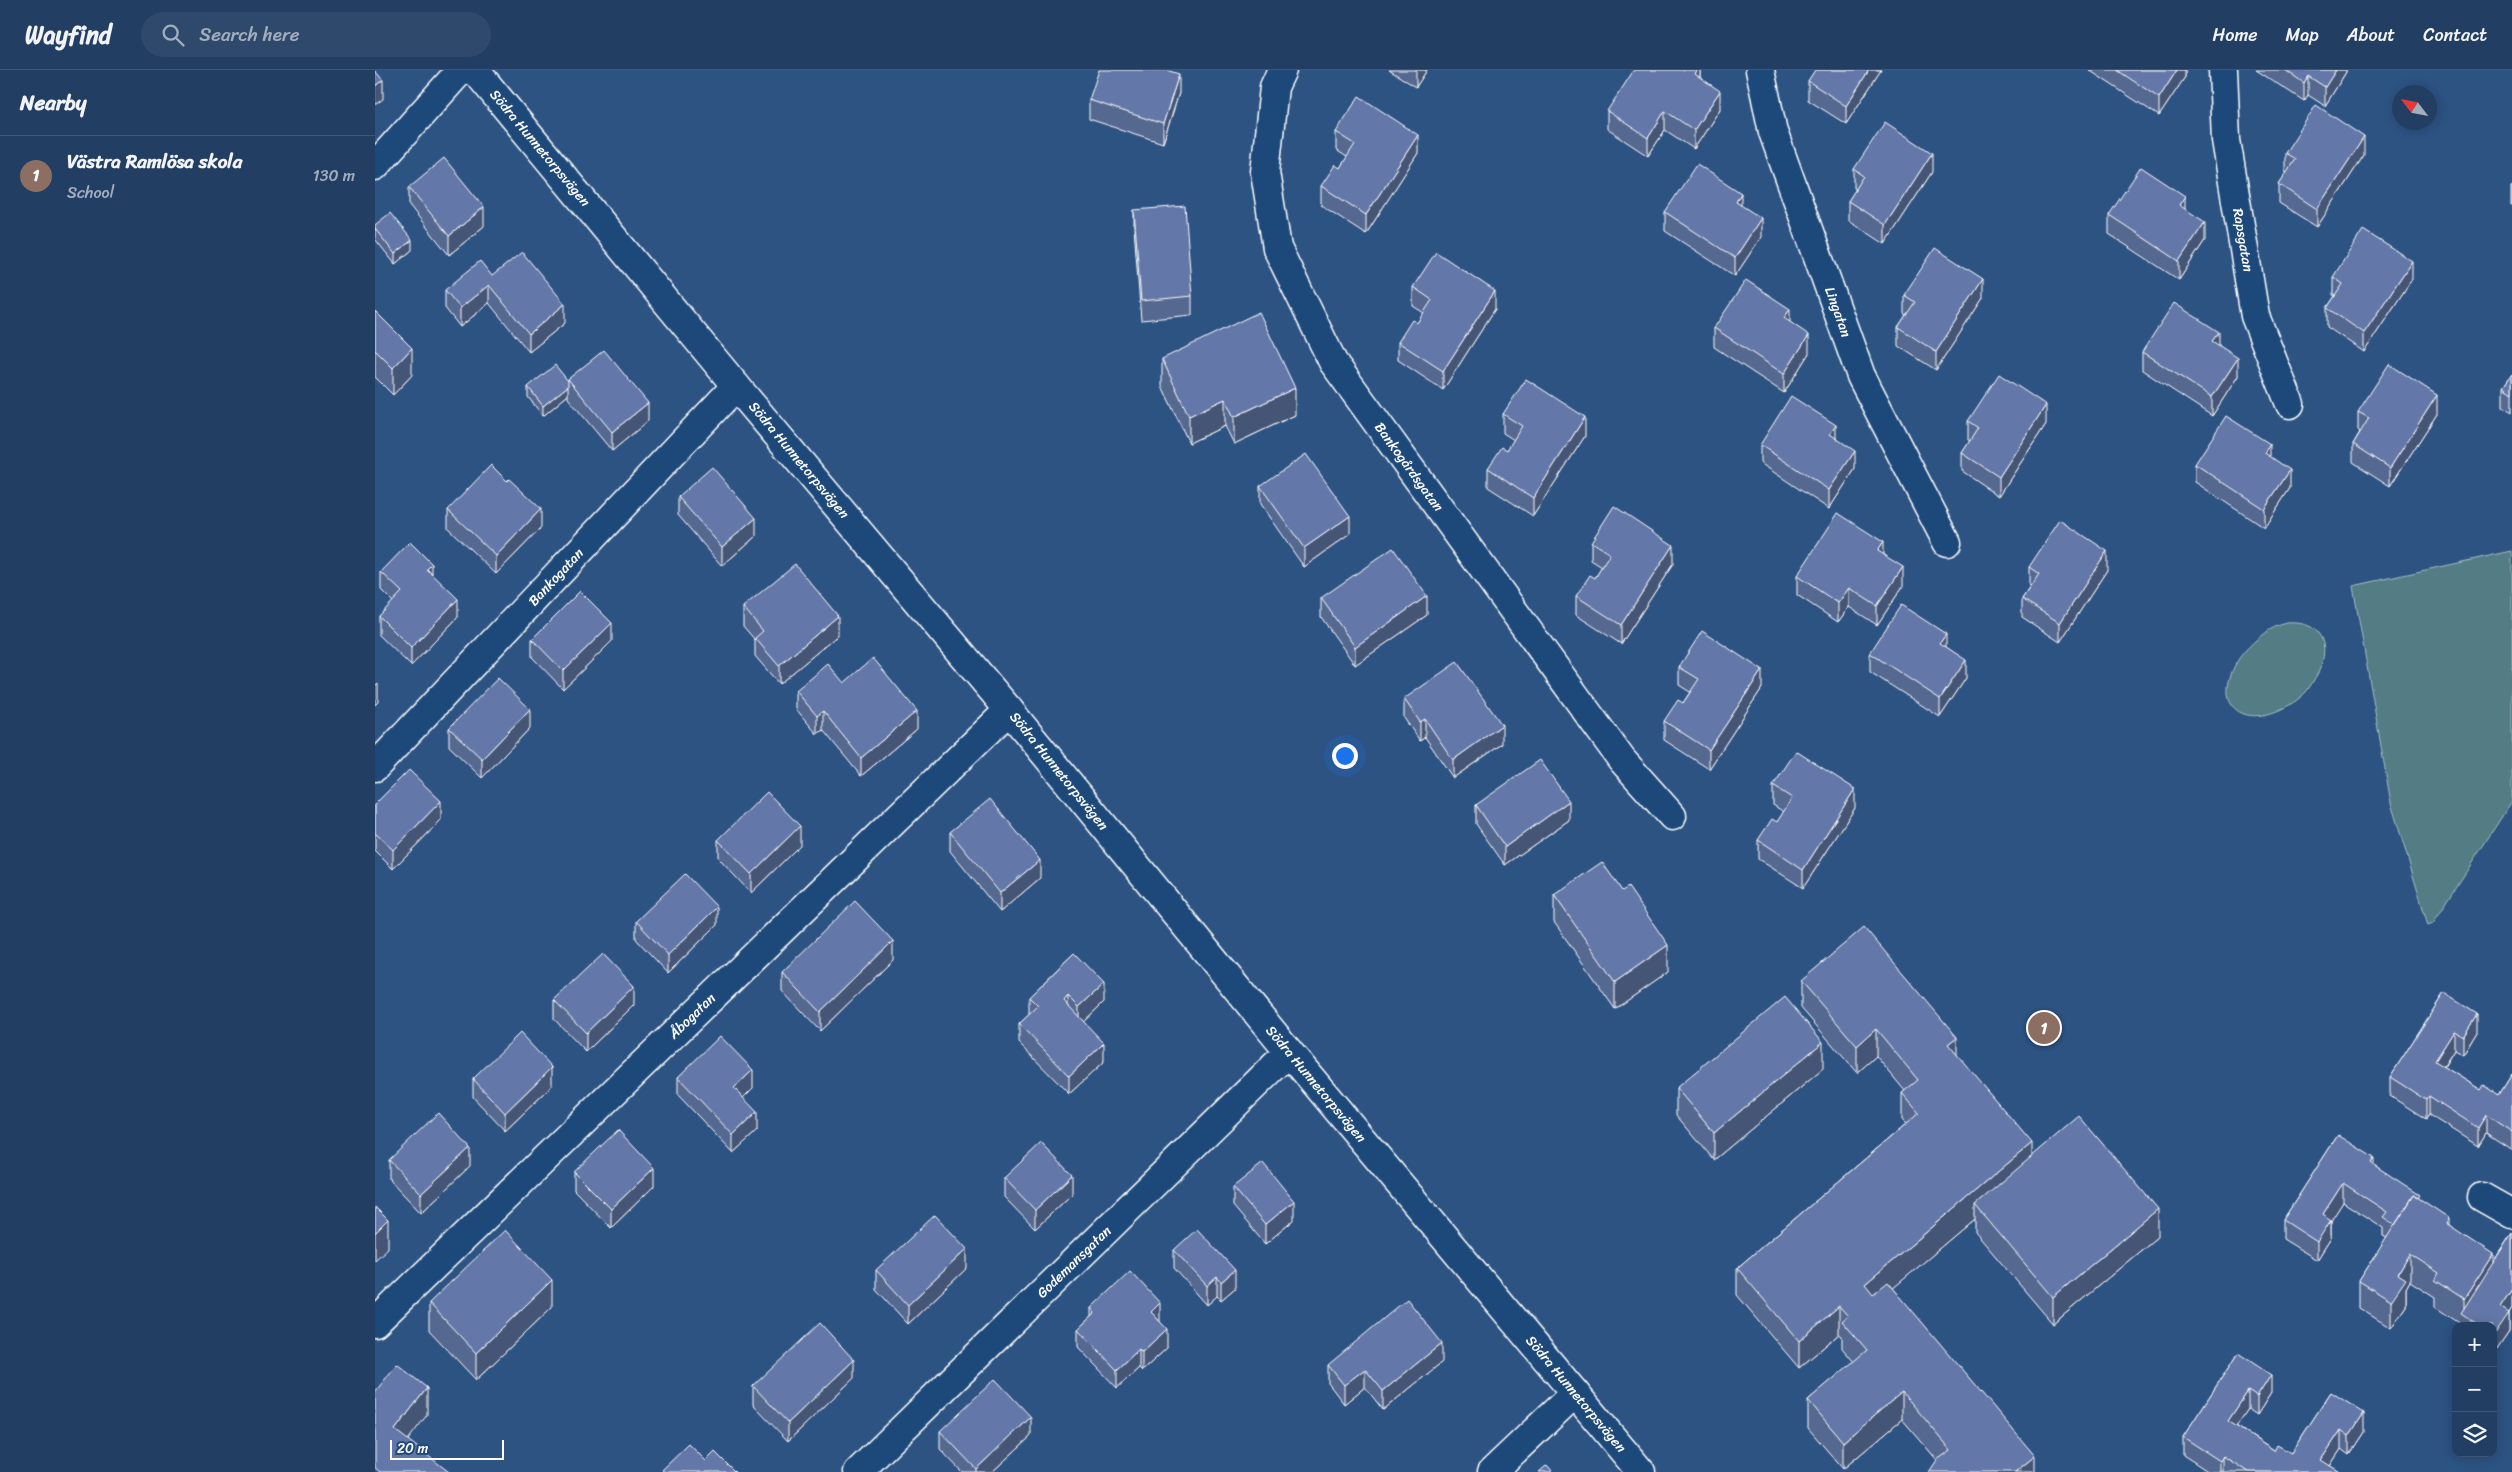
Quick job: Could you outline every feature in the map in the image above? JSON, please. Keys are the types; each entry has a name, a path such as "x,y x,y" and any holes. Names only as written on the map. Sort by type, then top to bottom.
{"street":[{"path":"375,166 461,70"},
{"name":"Södra Hunnetorpsvägen","path":"475,70 736,386 1009,710 1289,1052 1641,1472"},
{"name":"Bankogårdsgatan","path":"1282,70 1274,87 1265,172 1277,248 1333,362 1622,760 1673,816"},
{"name":"Lingatan","path":"1760,70 1773,132 1861,376 1947,542"},
{"name":"Rapsgatan","path":"2223,70 2226,140 2255,316 2290,404"},
{"name":"Bankogatan","path":"375,767 736,386"},
{"name":"Åbogatan","path":"375,1323 1009,710"},
{"name":"Godemansgatan","path":"858,1472 1289,1052"},
{"path":"2482,1198 2512,1214"},
{"path":"1492,1472 1575,1393"}],"green space":[{"path":"2512,551 2512,801 2433,923 2428,925 2391,803 2353,586"},
{"path":"2287,623 2298,623 2308,626 2319,635 2324,652 2323,661 2318,673 2306,692 2286,707 2269,714 2252,716 2244,714 2235,709 2230,702 2228,694 2230,676 2234,667 2244,652 2258,638 2274,627"}],"building":[{"path":"1099,70 1166,70 1179,74 1163,124 1089,100"},
{"path":"1634,70 1697,70 1695,74 1720,91 1694,130 1665,111 1648,138 1607,111"},
{"path":"1815,70 1869,70 1846,106 1808,81"},
{"path":"2117,70 2177,70 2159,98"},
{"path":"2285,70 2336,70 2325,87 2308,76 2304,83"},
{"path":"375,71 383,80 375,86"},
{"path":"1359,96 1418,135 1366,215 1321,186 1335,165 1340,168 1355,144 1336,132"},
{"path":"2316,105 2364,137 2317,209 2279,184 2295,159 2285,153"},
{"path":"1885,122 1932,153 1885,225 1848,201 1864,176 1854,169"},
{"path":"444,158 484,207 449,236 409,187"},
{"path":"1697,164 1741,193 1736,202 1761,218 1735,258 1665,212"},
{"path":"2141,167 2185,196 2179,205 2205,222 2179,261 2109,215"},
{"path":"1185,206 1192,296 1141,301 1134,210"},
{"path":"390,213 412,240 395,254 375,229 375,225"},
{"path":"2363,230 2412,261 2364,333 2327,308 2343,284 2333,277"},
{"path":"1935,248 1983,279 1936,352 1898,327 1915,302 1904,295"},
{"path":"522,252 565,304 529,334 489,285 460,308 445,290 480,261 492,276"},
{"path":"1436,252 1495,291 1443,371 1398,342 1412,320 1417,323 1432,300 1413,287"},
{"path":"1746,280 1790,309 1784,318 1809,335 1784,374 1714,328"},
{"path":"2174,303 2219,332 2212,341 2238,358 2212,397 2142,352"},
{"path":"375,311 412,348 393,368 375,350"},
{"path":"1259,312 1295,388 1234,417 1225,399 1189,416 1162,359"},
{"path":"604,350 648,403 612,432 568,379"},
{"path":"2389,364 2437,395 2390,468 2353,444 2369,418 2358,412"},
{"path":"555,365 568,381 568,386 543,406 528,387"},
{"path":"1999,374 2046,405 1999,477 1962,453 1978,428 1968,421"},
{"path":"2512,374 2512,393 2503,387"},
{"path":"1526,379 1585,417 1533,498 1488,468 1502,447 1507,450 1522,426 1503,414"},
{"path":"1791,396 1836,425 1830,434 1855,451 1829,490 1760,445"},
{"path":"2226,416 2270,444 2265,453 2290,470 2264,509 2195,464"},
{"path":"1306,454 1350,516 1304,548 1260,486"},
{"path":"491,465 541,509 496,556 448,510"},
{"path":"712,467 756,518 722,547 678,497"},
{"path":"1614,506 1673,545 1621,625 1576,596 1590,575 1595,578 1610,554 1591,542"},
{"path":"1838,513 1883,542 1877,551 1903,567 1877,606 1849,588 1838,603 1797,576"},
{"path":"2060,520 2107,551 2060,623 2022,599 2039,574 2029,567"},
{"path":"410,542 432,564 427,569 458,599 411,648 379,616 402,592 381,572"},
{"path":"1393,548 1427,596 1355,647 1321,598"},
{"path":"795,564 838,616 779,666 755,638 763,631 743,607"},
{"path":"580,591 612,623 563,671 532,639"},
{"path":"1901,605 1946,634 1940,643 1966,660 1940,699 1870,653"},
{"path":"1702,631 1762,670 1709,750 1664,721 1678,700 1683,703 1699,679 1679,667"},
{"path":"873,658 917,711 861,758 823,711 817,716 796,691 828,664 844,683"},
{"path":"1457,662 1502,725 1453,760 1425,719 1420,722 1404,699"},
{"path":"498,678 530,709 482,759 449,728"},
{"path":"1796,751 1855,789 1803,870 1758,840 1772,819 1777,822 1792,798 1773,786"},
{"path":"1540,760 1569,801 1505,847 1476,805"},
{"path":"409,770 441,801 393,850 375,833 375,804"},
{"path":"767,792 800,826 751,874 718,840"},
{"path":"990,799 1040,860 1000,893 950,832"},
{"path":"1602,862 1622,891 1628,887 1668,945 1615,982 1554,895"},
{"path":"685,874 717,907 668,955 636,921"},
{"path":"855,901 893,941 820,1012 782,972"},
{"path":"1864,927 1957,1037 1948,1044 2032,1143 1865,1284 1873,1294 1888,1282 2035,1456 2015,1472 1929,1472 1937,1460 1951,1450 1902,1392 1843,1442 1808,1400 1867,1350 1842,1321 1848,1316 1839,1306 1799,1341 1737,1268 1919,1113 1902,1093 1918,1080 1876,1029 1857,1046 1801,981"},
{"path":"1074,953 1104,984 1079,1007 1068,996 1064,1001 1104,1043 1069,1076 1019,1024 1038,1006 1029,997"},
{"path":"603,954 634,986 586,1033 554,1000"},
{"path":"2444,993 2477,1014 2463,1036 2454,1031 2435,1061 2481,1090 2484,1085 2499,1095 2512,1074 2512,1132 2486,1115 2478,1128 2429,1096 2426,1100 2390,1077"},
{"path":"1785,997 1823,1042 1714,1133 1676,1088"},
{"path":"520,1033 552,1067 505,1113 473,1079"},
{"path":"720,1036 753,1070 734,1088 757,1112 733,1135 678,1077"},
{"path":"438,1113 470,1148 421,1194 389,1160"},
{"path":"2079,1116 2158,1209 2053,1297 1975,1205"},
{"path":"618,1130 654,1168 611,1209 574,1172"},
{"path":"2338,1135 2374,1158 2371,1163 2420,1195 2418,1198 2414,1195 2395,1225 2383,1217 2387,1212 2343,1183 2323,1214 2331,1220 2317,1242 2283,1220"},
{"path":"1041,1143 1072,1175 1035,1210 1004,1178"},
{"path":"1263,1163 1294,1201 1265,1225 1233,1187"},
{"path":"2414,1195 2449,1218 2446,1223 2493,1254 2464,1299 2435,1280 2439,1273 2410,1254 2398,1274 2406,1279 2391,1301 2359,1281"},
{"path":"375,1207 388,1220 375,1233"},
{"path":"935,1215 967,1249 908,1305 876,1270"},
{"path":"1197,1229 1235,1270 1221,1282 1217,1277 1207,1286 1174,1250"},
{"path":"505,1230 552,1280 476,1353 429,1303"},
{"path":"2512,1233 2512,1289 2500,1307 2509,1313 2497,1331 2497,1322 2474,1322 2461,1313"},
{"path":"1130,1271 1160,1303 1151,1312 1167,1329 1142,1352 1139,1349 1117,1370 1078,1329 1095,1313 1091,1308"},
{"path":"1407,1299 1442,1343 1383,1391 1365,1369 1344,1385 1328,1365"},
{"path":"820,1323 854,1360 788,1423 753,1386"},
{"path":"2238,1353 2271,1375 2257,1397 2248,1391 2228,1421 2274,1451 2277,1445 2291,1453 2331,1392 2364,1413 2349,1436 2341,1430 2321,1460 2340,1472 2248,1472 2223,1456 2220,1461 2183,1437"},
{"path":"397,1364 427,1388 395,1430 449,1472 380,1472 375,1468 375,1392"},
{"path":"995,1379 1031,1417 976,1469 940,1431"},
{"path":"689,1444 706,1461 715,1452 735,1472 665,1472 662,1470"},
{"path":"1547,1465 1553,1472 1539,1472"}],"place":[{"name":"Västra Ramlösa skola","path":"2044,1028"}]}
